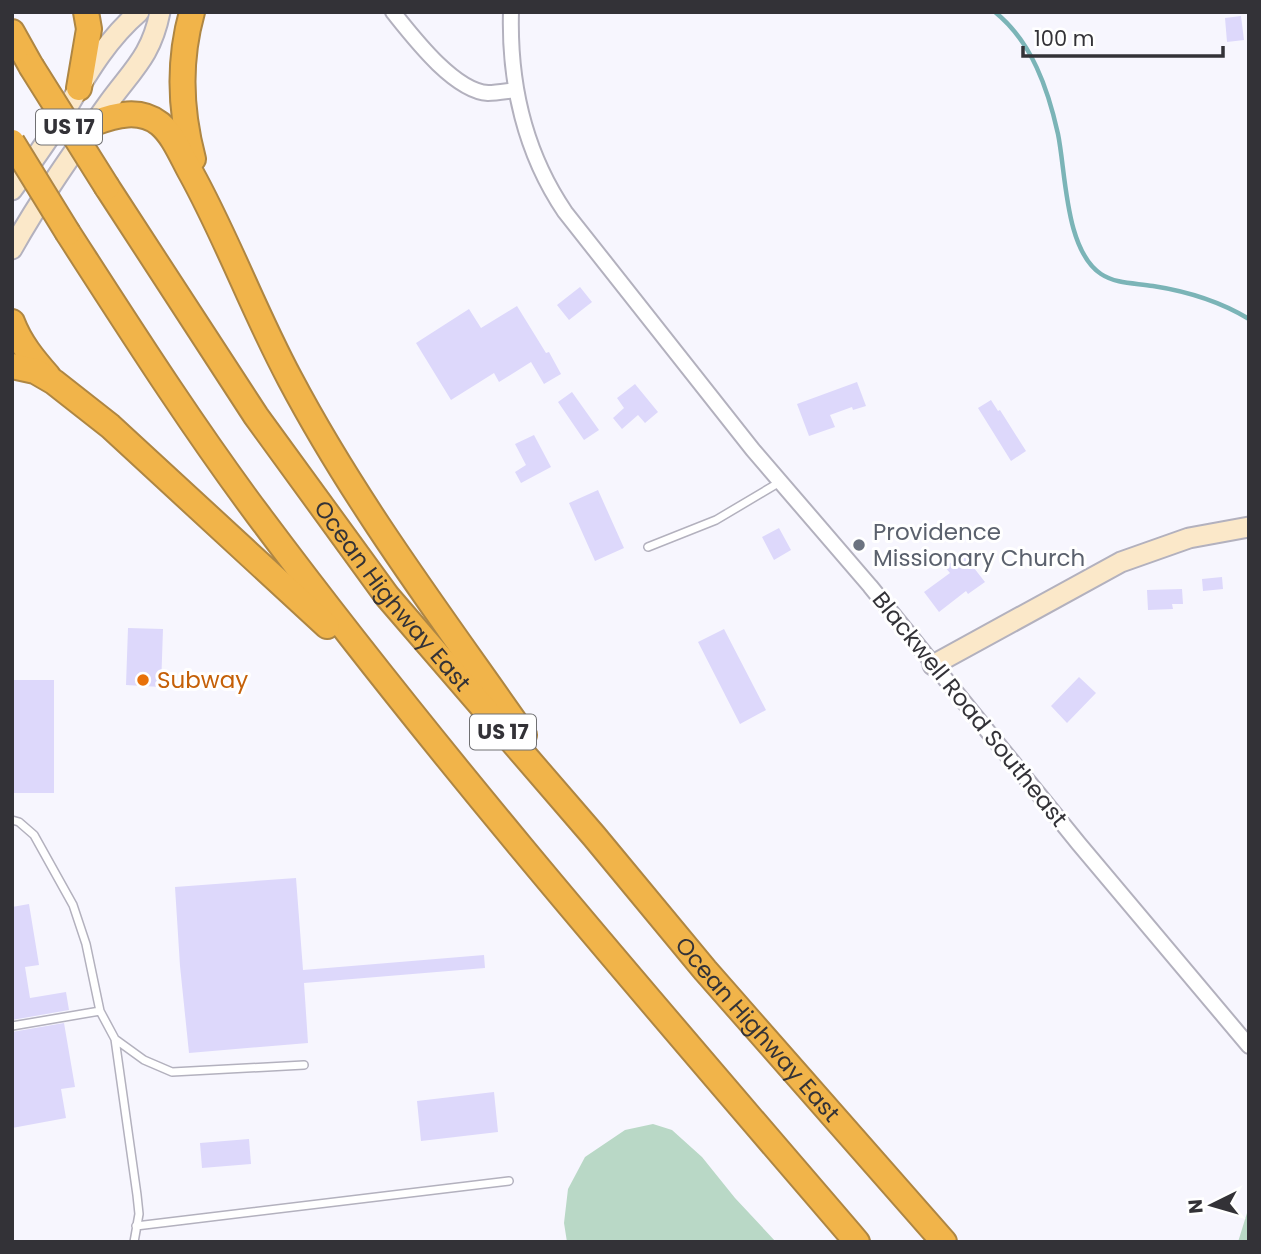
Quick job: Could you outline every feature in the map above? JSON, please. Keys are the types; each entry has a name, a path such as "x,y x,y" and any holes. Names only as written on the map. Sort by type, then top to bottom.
{"highway":[{"path":"79,88 89,29 86,12"},
{"path":"192,12 186,33 181,76 183,110 201,191"},
{"name":"Ocean Highway East","path":"12,32 107,187 256,416 387,596 594,836 705,970 944,1242"},
{"path":"94,123 114,116 145,116 159,123 171,137 201,191 290,379 339,464 594,836"},
{"name":"US 17","path":"12,142 179,405 258,515 571,909 857,1242"},
{"path":"12,322 17,335 32,357 54,382"},
{"path":"12,366 35,371 54,382 110,426 324,622 453,763"}],"main road":[{"path":"12,190 49,138 105,46 139,12"},
{"path":"12,249 94,123 144,59 156,32 160,12"},
{"path":"933,665 1121,562 1189,538 1249,527"}],"street":[{"path":"393,12 428,54 454,78 486,93 516,90"},
{"name":"Blackwell Road Southeast","path":"511,12 510,39 521,116 539,170 552,192 753,450 870,586 1249,1046"}],"lane":[{"path":"648,548 716,520 781,482"},
{"path":"12,820 19,822 34,835 73,905 86,944 100,1012 115,1039 139,1213 134,1242"},
{"path":"12,1026 100,1012"},
{"path":"115,1039 144,1060 172,1072 304,1066"},
{"path":"136,1226 509,1181"}],"green space":[{"path":"653,1124 672,1130 702,1157 776,1242 567,1242 564,1223 568,1189 585,1157 625,1130"},
{"path":"1249,1212 1249,1242 1238,1242 1247,1213"}],"building":[{"path":"1241,16 1244,40 1227,42 1225,18"},
{"path":"580,287 592,302 569,320 557,305"},
{"path":"517,306 561,374 544,384 531,362 499,382 494,373 451,400 416,343 469,309 481,328"},
{"path":"857,382 866,406 853,410 852,407 830,415 835,427 809,436 797,404"},
{"path":"635,384 658,412 645,423 638,415 622,429 613,418 624,408 617,398"},
{"path":"572,392 599,430 584,440 558,402"},
{"path":"991,400 1026,451 1011,461 978,408"},
{"path":"534,435 551,467 521,483 515,472 526,465 515,444"},
{"path":"598,490 624,548 595,561 569,503"},
{"path":"779,528 791,550 774,560 762,537"},
{"path":"963,554 985,582 968,594 966,591 939,612 924,592 950,573 945,567"},
{"path":"1222,577 1223,589 1203,591 1202,579"},
{"path":"1182,589 1183,604 1172,604 1173,609 1148,610 1147,590"},
{"path":"128,628 163,629 161,687 126,685"},
{"path":"724,629 766,710 740,724 698,642"},
{"path":"1079,677 1096,693 1067,723 1051,706"},
{"path":"12,680 54,680 54,793 12,793"},
{"path":"296,878 303,970 484,955 485,968 304,983 308,1043 189,1053 175,887"},
{"path":"29,904 39,965 25,967 30,998 66,992 69,1010 12,1020 12,907"},
{"path":"64,1023 75,1087 61,1089 66,1118 12,1128 12,1032"},
{"path":"494,1092 498,1132 421,1141 417,1101"},
{"path":"249,1139 251,1164 202,1168 200,1143"}],"waterway":[{"path":"995,12 1019,37 1037,67 1058,134 1074,229 1089,263 1113,280 1190,294 1227,307 1249,319"}],"place":[{"name":"Providence Missionary Church","path":"859,545"},
{"name":"Subway","path":"143,680"}]}
